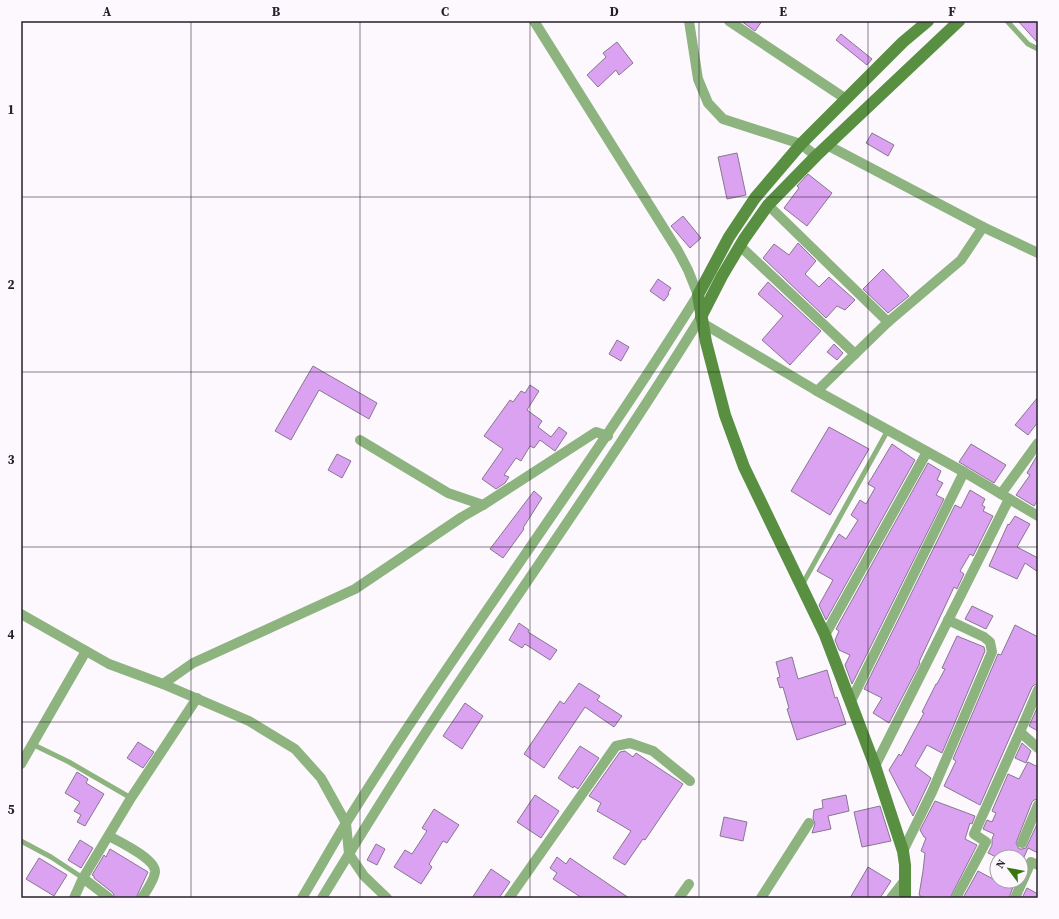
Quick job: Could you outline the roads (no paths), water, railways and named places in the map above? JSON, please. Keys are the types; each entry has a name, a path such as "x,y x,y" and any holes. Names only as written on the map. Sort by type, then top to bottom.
{"street":[{"path":"534,21 678,251 688,270 698,295 706,342 725,415 744,467 825,635 875,766 903,851 905,865 905,898"},
{"path":"689,21 698,80 708,103 723,119 801,144 816,156"},
{"path":"728,21 846,100"},
{"path":"302,898 346,823 434,689 608,436 698,295 729,237 751,204 801,144 903,42 928,21"},
{"path":"322,898 450,696 619,446 702,320 722,276 740,246 768,205 827,145 959,21"},
{"path":"827,145 983,227 1038,253"},
{"path":"768,205 888,322"},
{"path":"817,391 888,322 961,260 983,227"},
{"path":"740,246 855,354"},
{"path":"702,320 817,391 964,472 1038,516"},
{"path":"164,684 193,663 355,589 462,517 596,432 608,436"},
{"path":"360,440 448,493 483,505"},
{"path":"875,766 948,620 1005,496 1038,443"},
{"path":"825,635 927,452"},
{"path":"851,701 964,472"},
{"path":"21,614 109,664 164,684 249,721 295,749 321,778 346,823 349,854 364,876 387,898"},
{"path":"903,851 932,792 992,652 990,642 984,637 948,620"},
{"path":"21,764 86,651"},
{"path":"956,898 986,842 974,834 1038,690"},
{"path":"74,898 83,878 131,798 197,698"},
{"path":"1020,732 1038,748"},
{"path":"509,898 616,746 630,743 654,751 690,781"},
{"path":"1022,843 1038,805"},
{"path":"763,897 809,823"},
{"path":"109,836 148,859 154,868 155,874 142,898"},
{"path":"1015,898 1031,862 1038,865"},
{"path":"83,878 109,898"},
{"path":"891,898 905,880"},
{"path":"679,898 690,884"}],"lane":[{"path":"1007,21 1028,44 1038,48"},
{"path":"802,586 888,430"},
{"path":"32,744 69,762 131,798"},
{"path":"21,841 51,857 83,878"}]}
